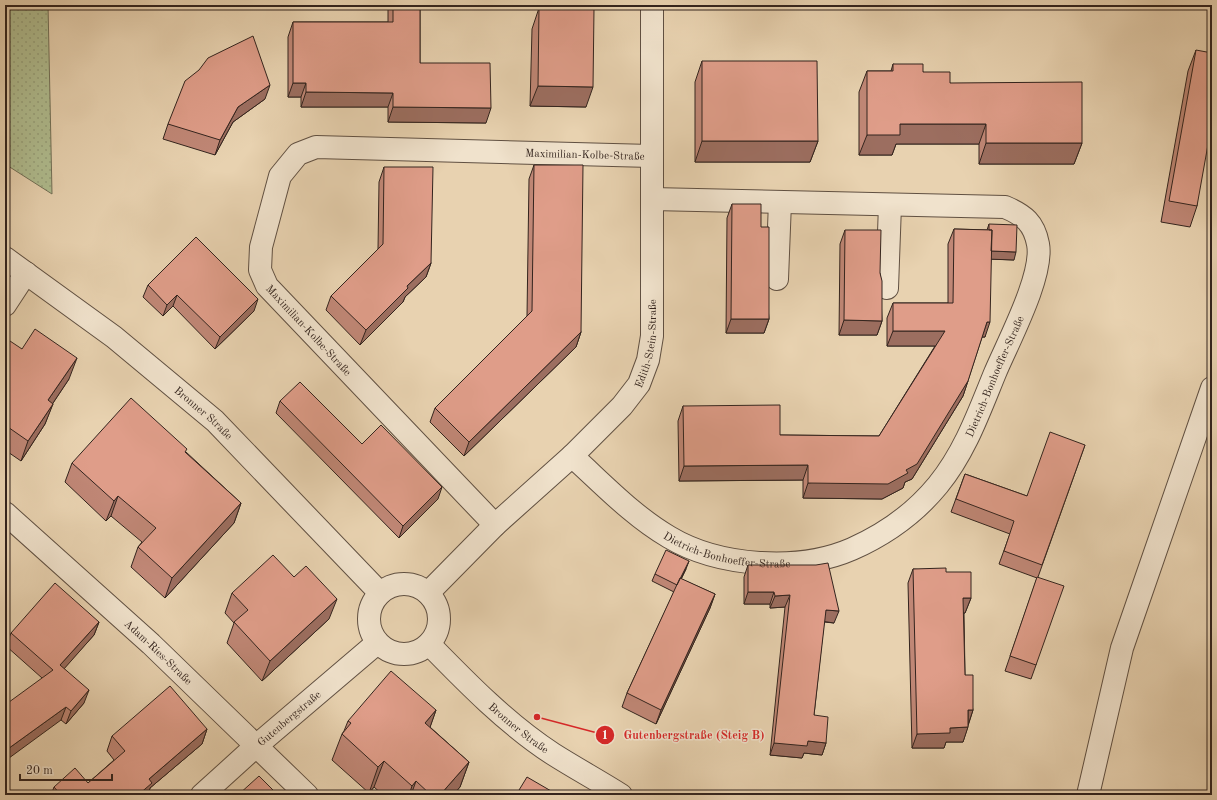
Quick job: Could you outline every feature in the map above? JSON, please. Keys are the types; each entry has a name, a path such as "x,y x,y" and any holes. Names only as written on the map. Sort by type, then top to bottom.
{"street":[{"name":"Edith-Stein-Straße","path":"428,593 495,525 572,456 626,400 639,384 648,360 652,336 652,5"},
{"name":"Maximilian-Kolbe-Straße","path":"495,525 266,286 260,270 261,247 280,176 298,154 316,147 651,156"},
{"name":"Dietrich-Bonhoeffer-Straße","path":"572,456 641,518 670,538 703,553 736,561 769,563 829,556 858,546 910,515 938,485 962,451 1036,278 1038,246 1032,226 1020,213 1005,207 652,198"},
{"path":"777,279 780,202"},
{"path":"887,288 890,205"},
{"name":"Bronner Straße","path":"5,258 114,337 215,421 380,593"},
{"path":"5,305 26,273"},
{"path":"1088,795 1122,648 1212,388"},
{"name":"Adam-Ries-Straße","path":"5,513 151,644 306,795"},
{"path":"409,584 428,593 438,612 439,624 436,635 429,644 419,651 409,654 397,654 387,650 377,643 371,633 369,622 373,602 380,593 394,586 409,584"},
{"name":"Gutenbergstraße","path":"202,795 256,746 377,643"},
{"name":"Bronner Straße","path":"429,644 468,684 524,732 552,754 621,795"}],"green space":[{"path":"5,5 48,5 52,194 5,164"}],"building":[{"path":"393,5 420,5 420,63 490,63 491,108 393,107 393,93 306,92 306,83 293,83 293,22 393,22"},
{"path":"539,8 594,9 593,87 538,86"},
{"path":"253,36 270,85 238,107 220,140 168,124 185,81 199,70 208,58"},
{"path":"1196,50 1212,53 1212,122 1197,206 1169,201"},
{"path":"702,61 817,61 818,141 702,141"},
{"path":"893,64 923,64 923,72 950,72 950,83 1082,82 1082,143 986,143 986,124 900,124 900,135 867,135 867,71 893,71"},
{"path":"534,165 583,165 581,332 469,442 435,408 532,311"},
{"path":"384,167 433,167 431,263 407,286 408,288 366,330 331,296 383,244"},
{"path":"732,204 761,204 761,227 769,227 769,319 731,319"},
{"path":"989,224 1017,225 1016,252 991,251 992,230 989,230"},
{"path":"954,229 992,230 990,322 987,322 968,381 917,464 906,470 908,473 888,484 808,483 808,465 684,466 683,406 780,405 780,435 879,436 945,331 893,331 893,303 953,303"},
{"path":"845,230 881,230 880,273 882,281 882,321 844,320"},
{"path":"196,237 258,299 220,337 177,295 167,305 148,285"},
{"path":"35,329 77,358 48,400 53,404 28,441 5,425 5,349 10,341 22,349"},
{"path":"300,382 362,444 381,425 442,487 403,526 280,401"},
{"path":"131,398 187,449 185,452 241,503 172,578 138,547 156,528 118,496 114,501 72,463"},
{"path":"1050,432 1085,445 1042,565 1004,551 1014,521 956,499 965,474 1027,496"},
{"path":"666,550 689,561 677,585 655,574"},
{"path":"273,555 294,577 306,566 337,599 270,661 234,622 248,610 232,593"},
{"path":"828,563 839,611 826,610 814,715 828,717 826,743 808,741 807,746 774,743 790,595 775,596 774,592 748,592 748,565 816,565"},
{"path":"946,568 946,572 971,572 971,598 963,598 965,675 973,675 973,710 968,710 968,727 950,728 950,733 917,734 913,569"},
{"path":"1037,577 1064,586 1036,665 1010,656"},
{"path":"680,578 715,594 661,710 627,693"},
{"path":"55,583 99,622 60,665 89,690 71,711 66,707 5,751 5,705 53,670 11,633"},
{"path":"391,671 436,710 425,723 469,762 440,795 431,795 416,781 412,786 384,761 378,767 342,734 351,723 348,721"},
{"path":"170,686 207,729 149,779 152,783 138,795 61,795 54,787 75,768 88,783 125,751 112,736"},
{"path":"259,776 278,795 238,795"},
{"path":"527,777 558,795 516,795"}],"place":[{"name":"Gutenbergstraße (Steig B)","path":"537,717"}]}
